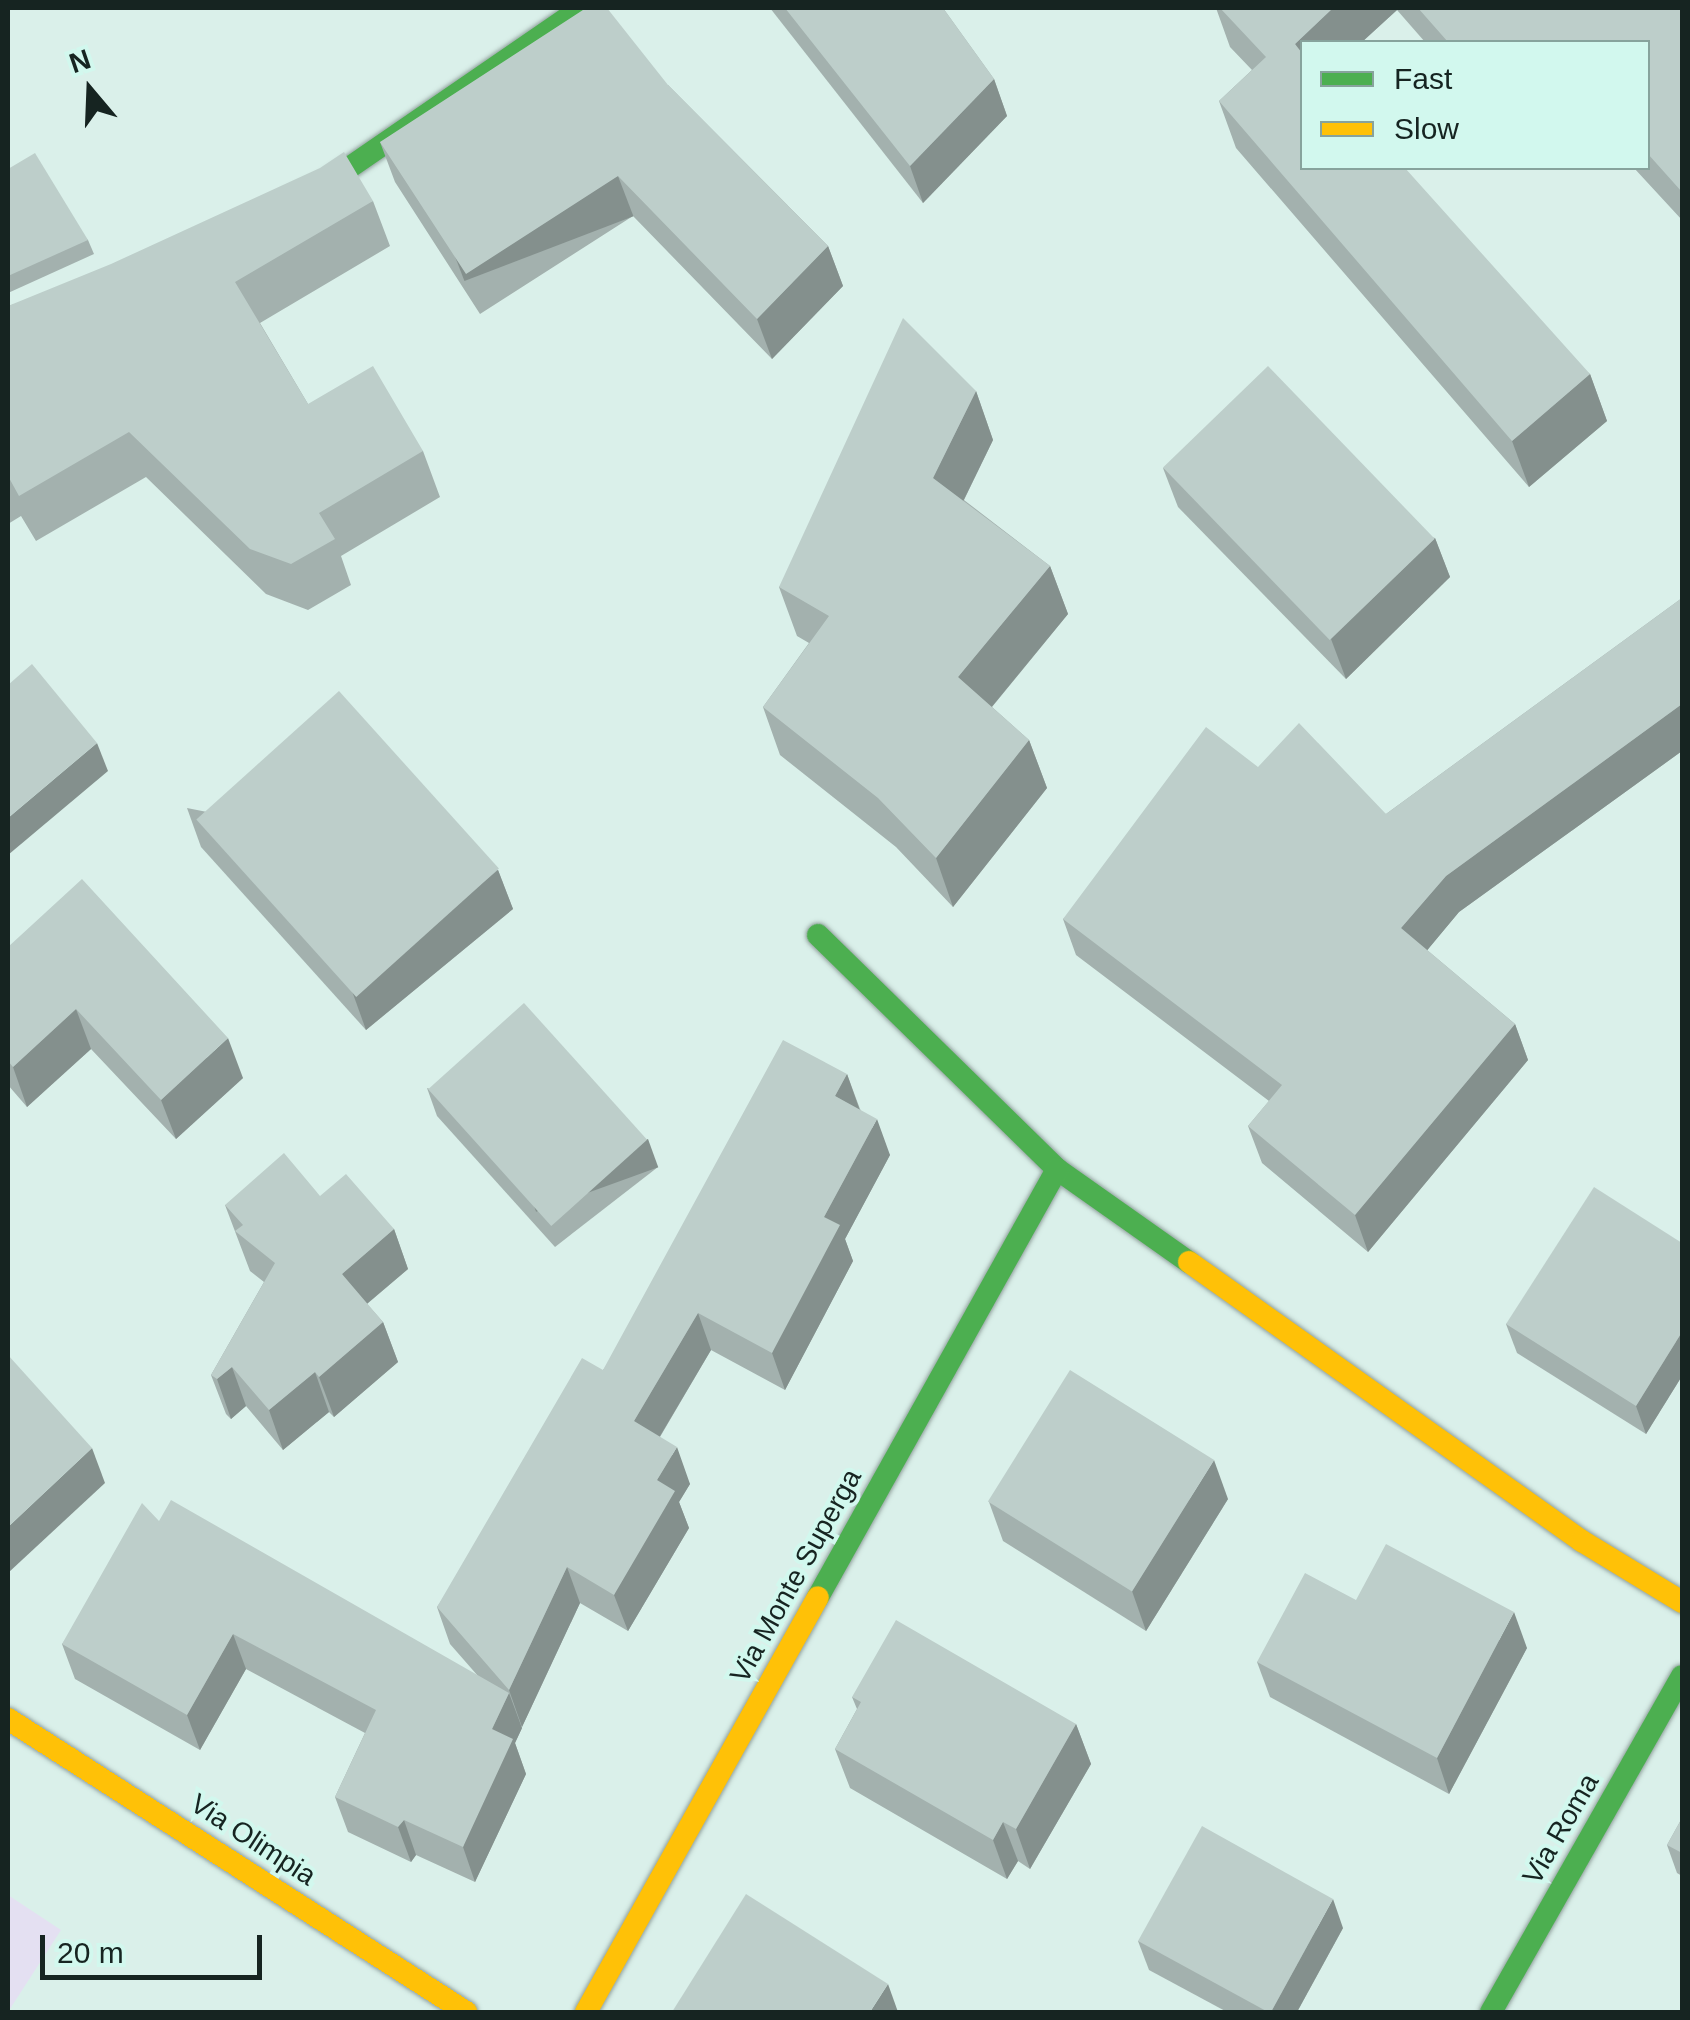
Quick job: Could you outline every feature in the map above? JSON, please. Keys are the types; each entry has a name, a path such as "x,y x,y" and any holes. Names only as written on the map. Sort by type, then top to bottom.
{"street":[{"path":"272,209 324,185 582,8"},
{"path":"818,935 1057,1169 1582,1541 1682,1602"},
{"name":"Via Monte Superga","path":"586,2012 1057,1169"},
{"name":"Via Roma","path":"1491,2012 1682,1676"},
{"name":"Via Olimpia","path":"8,1718 466,2012"}],"shaded area":[{"path":"8,1895 61,1930 8,2012"}],"building":[{"path":"586,8 607,8 668,85 828,246 757,319 618,176 466,274 380,142"},
{"path":"785,8 943,8 994,79 910,166"},
{"path":"1220,8 1333,8 1295,44 1300,50 1300,170 1407,170 1590,374 1512,441 1219,101 1266,57"},
{"path":"1418,8 1682,8 1682,192 1650,156 1650,40 1446,40"},
{"path":"344,152 373,201 235,282 308,404 373,366 423,451 319,513 335,539 291,564 250,549 129,432 19,496 8,476 8,306 111,264 320,168"},
{"path":"35,153 88,240 8,276 8,169"},
{"path":"903,318 976,391 933,478 1050,566 958,677 1029,740 936,858 878,798 763,707 829,616 779,587"},
{"path":"1268,366 1435,539 1330,640 1163,467"},
{"path":"1682,598 1682,704 1446,876 1401,928 1515,1024 1355,1215 1248,1126 1282,1085 1063,919 1206,727 1258,767 1299,723 1386,814"},
{"path":"32,664 97,743 8,818 8,685"},
{"path":"339,691 499,869 356,997 196,819"},
{"path":"82,879 228,1038 161,1100 76,1009 13,1067 8,1061 8,947"},
{"path":"524,1003 647,1140 551,1226 428,1089"},
{"path":"783,1040 847,1074 835,1096 877,1119 824,1217 840,1225 772,1353 698,1313 634,1421 677,1447 657,1480 675,1491 614,1595 567,1567 509,1690 437,1607 582,1358 603,1370"},
{"path":"284,1153 320,1196 346,1174 394,1229 342,1274 383,1322 319,1377 315,1372 269,1410 232,1367 217,1379 211,1375 275,1263 235,1231 243,1225 225,1205"},
{"path":"1594,1187 1682,1243 1682,1332 1636,1406 1506,1324"},
{"path":"8,1355 92,1448 8,1527"},
{"path":"1070,1370 1214,1460 1132,1592 988,1501"},
{"path":"171,1500 509,1693 492,1729 513,1739 463,1847 404,1820 398,1827 335,1797 376,1710 233,1634 187,1715 62,1644 142,1503 159,1521"},
{"path":"1386,1544 1514,1612 1437,1758 1257,1662 1305,1573 1356,1600"},
{"path":"896,1620 1076,1724 1016,1829 1003,1822 993,1840 835,1749 861,1702 852,1697"},
{"path":"1682,1818 1682,1853 1667,1845"},
{"path":"1202,1826 1333,1899 1271,2012 1138,1941"},
{"path":"746,1894 888,1984 870,2012 672,2012"}],"traffic: fast":[{"path":"289,201 324,185 582,8"},
{"path":"818,935 1057,1169 1189,1262"},
{"path":"818,1597 1057,1169"},
{"path":"1491,2012 1682,1676"}],"traffic: slow":[{"path":"1189,1262 1582,1541 1682,1602"},
{"path":"586,2012 818,1597"},
{"path":"8,1719 466,2012"}]}
